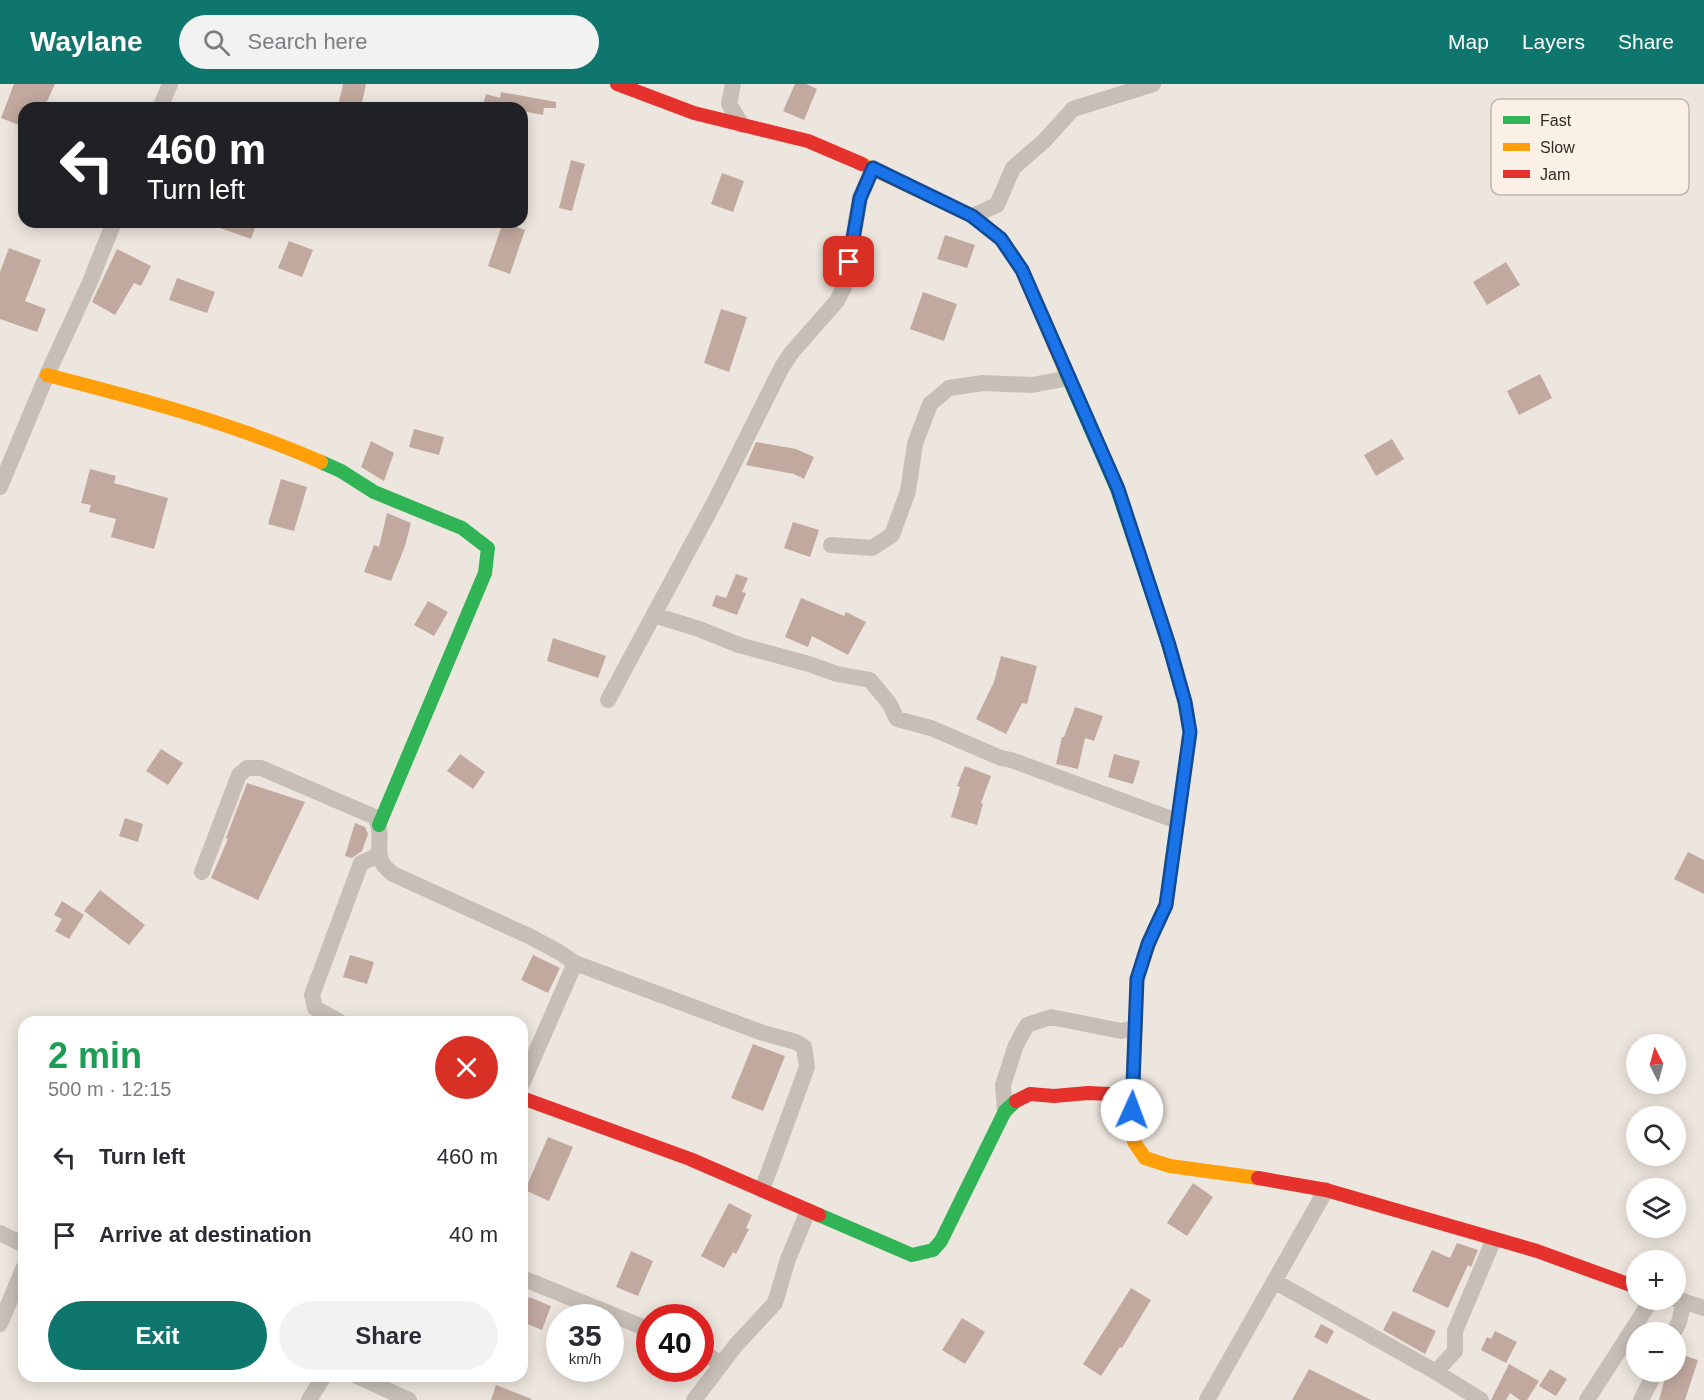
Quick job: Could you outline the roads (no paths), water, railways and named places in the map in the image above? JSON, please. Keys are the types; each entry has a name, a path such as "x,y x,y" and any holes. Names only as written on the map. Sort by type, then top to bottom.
{"street":[{"path":"162,102 170,84"},
{"path":"617,84 694,113 808,141 873,168 972,216 1001,239 1022,270 1118,489 1163,626 1185,702 1190,732 1166,905 1148,944 1137,979 1134,1142 1145,1158 1170,1166 1225,1172 1326,1190 1537,1251 1626,1283"},
{"path":"733,84 729,104 742,125"},
{"path":"972,216 996,205 1013,168 1044,141 1073,109 1153,84"},
{"path":"608,700 716,499 782,367 792,352 837,301 845,285 860,198 873,168"},
{"path":"0,487 112,228"},
{"path":"47,375 152,402 291,449 341,471 375,492 462,528 488,549 485,573 379,825"},
{"path":"831,545 872,548 892,535 908,491 915,444 930,404 949,388 982,383 1032,385 1069,378"},
{"path":"654,615 739,645 837,674 870,680 889,703 897,719 931,728 1001,758 1177,820"},
{"path":"202,872 239,775 247,768 261,768 375,817 381,835 379,855 383,864 393,874 529,936 560,952 575,963 763,1033 796,1042 804,1047 807,1067 762,1190"},
{"path":"329,1016 315,1008 312,995 361,863 379,855"},
{"path":"528,1070 575,963"},
{"path":"1005,1111 1003,1085 1016,1045 1028,1025 1052,1017 1121,1031 1135,1029"},
{"path":"528,1100 690,1158 912,1255 933,1250 941,1241 1005,1111 1012,1102 1030,1094 1054,1096 1088,1092 1110,1094 1133,1102"},
{"path":"1207,1400 1326,1190"},
{"path":"694,1400 736,1345 775,1303 788,1259 808,1211"},
{"path":"0,1233 18,1242"},
{"path":"1436,1372 1455,1351 1455,1331 1494,1239"},
{"path":"528,1280 636,1324"},
{"path":"0,1324 18,1281"},
{"path":"1274,1281 1436,1372 1481,1400"},
{"path":"1686,1302 1704,1308"},
{"path":"1587,1400 1645,1310"},
{"path":"714,1359 722,1364"},
{"path":"309,1400 320,1382"},
{"path":"370,1382 409,1400"},
{"path":"1641,1400 1650,1382"}]}
